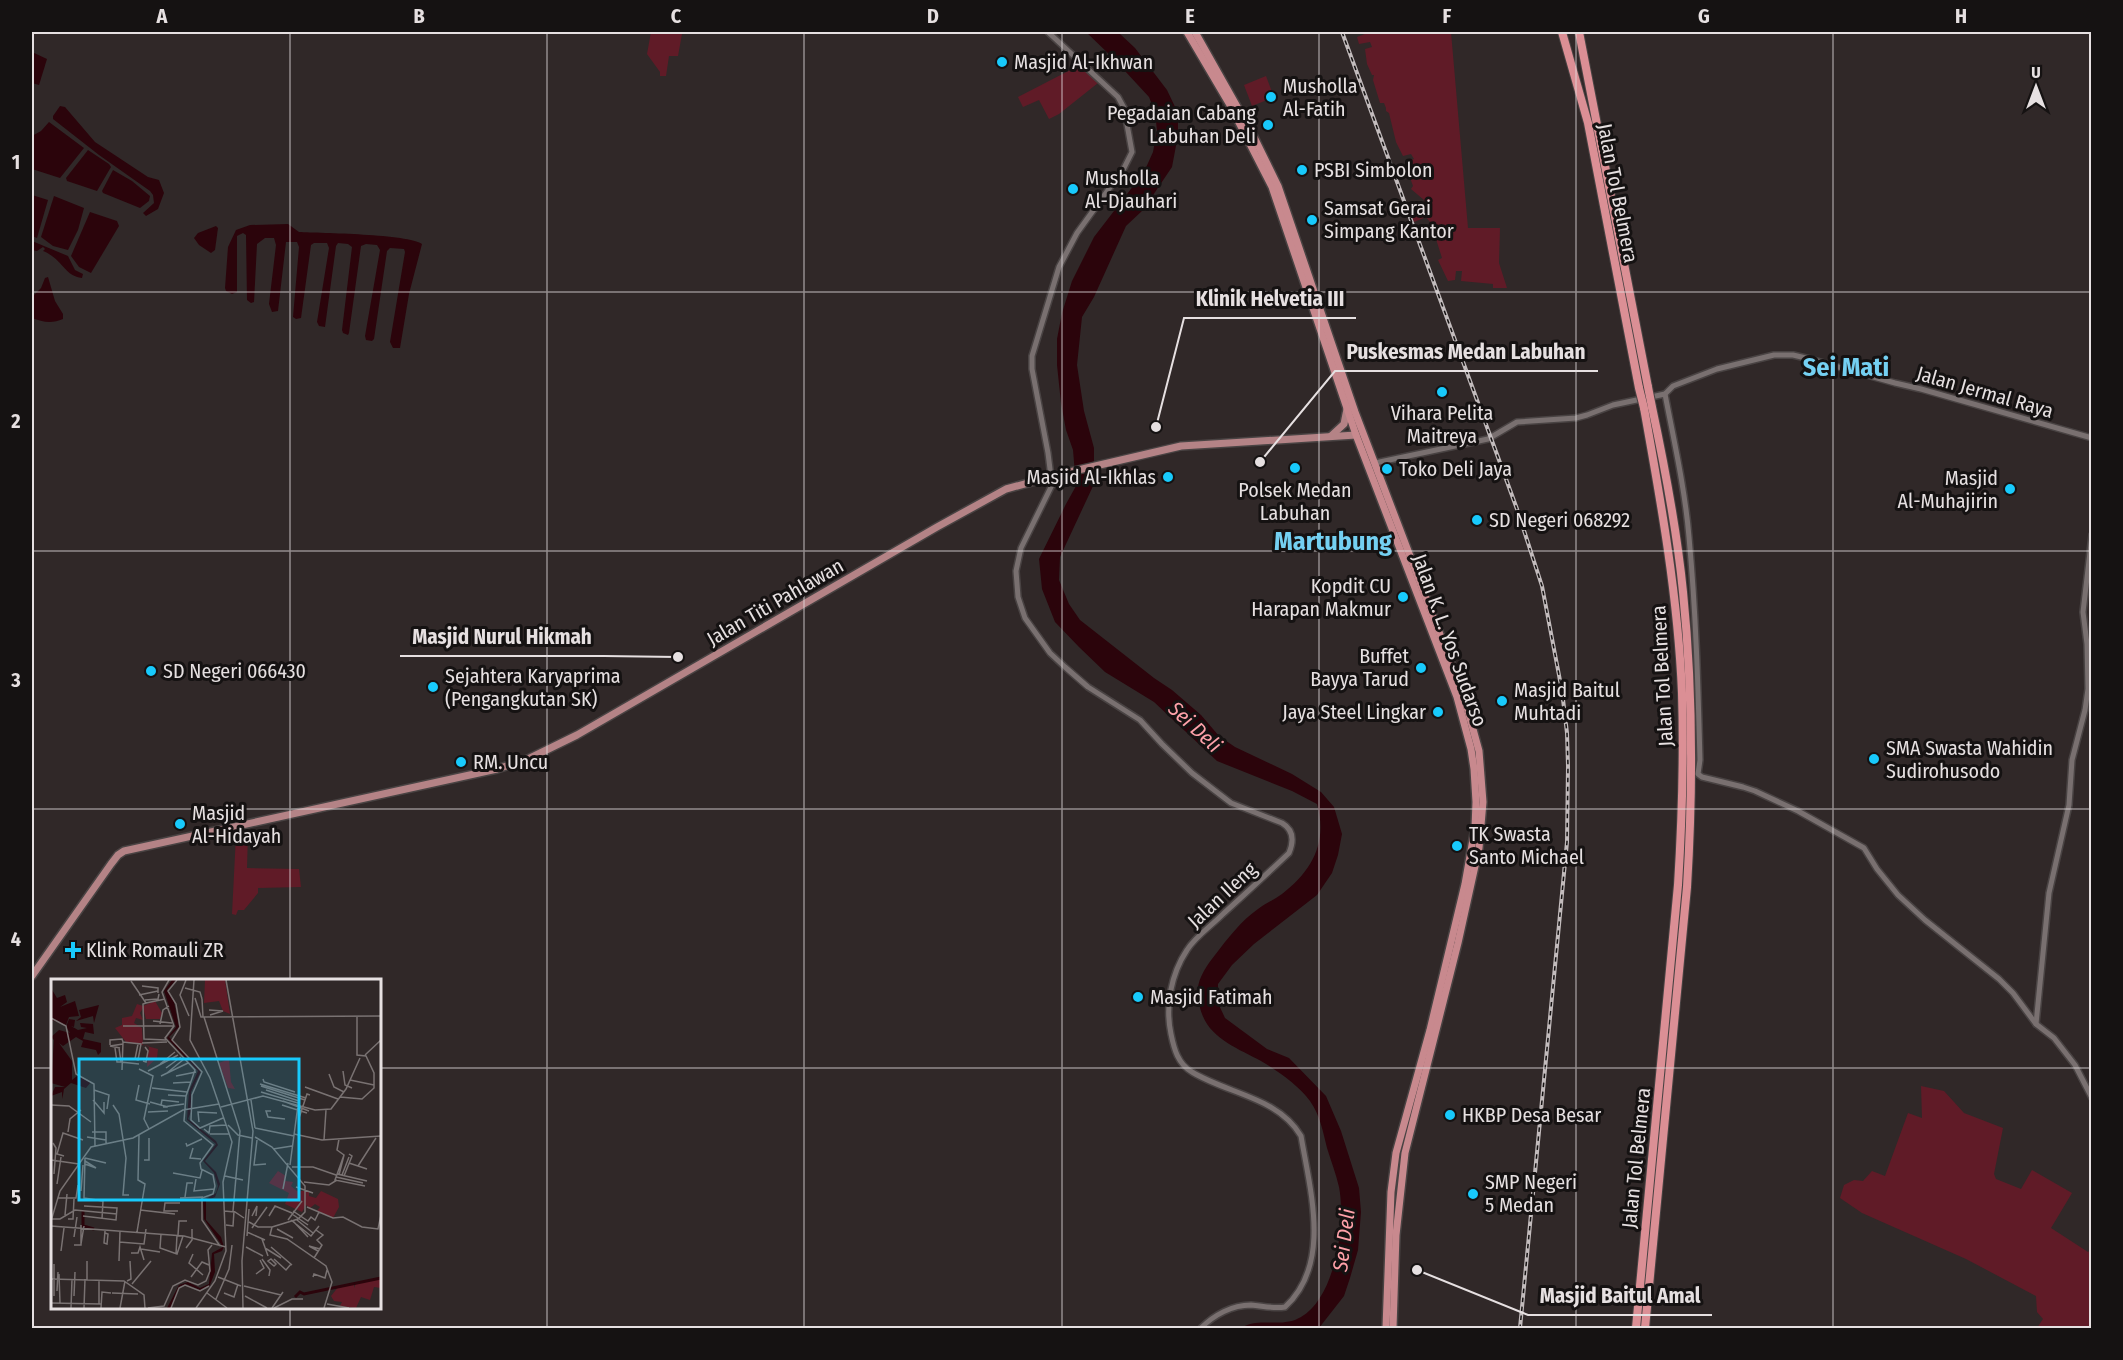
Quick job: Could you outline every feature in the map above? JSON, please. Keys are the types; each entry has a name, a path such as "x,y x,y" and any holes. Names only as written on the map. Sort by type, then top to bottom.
{"highway":[{"name":"Jalan K. L. Yos Sudarso","path":"1187,32 1260,160 1280,201 1360,434 1479,751 1483,802 1480,838 1458,943 1405,1153 1396,1235 1393,1329"},
{"name":"Jalan K. L. Yos Sudarso","path":"1195,32 1273,173 1347,409 1375,463 1385,499"},
{"name":"Jalan Tol Belmera","path":"1562,32 1588,123 1644,387"},
{"name":"Jalan Tol Belmera","path":"1579,32 1648,408 1672,508 1683,592 1690,692 1690,836 1686,898 1645,1329"},
{"name":"Jalan Tol Belmera","path":"1636,1329 1681,835 1682,692 1673,590 1648,408"},
{"name":"Jalan K. L. Yos Sudarso","path":"1386,1329 1391,1192 1396,1153 1443,977 1473,844 1476,802 1468,721"}],"main road":[{"path":"1329,437 1344,424 1347,409"},
{"name":"Jalan Titi Pahlawan","path":"32,976 118,855 124,851 496,769 528,759 578,735 1006,489 1100,464 1181,446 1360,434"}],"street":[{"path":"1048,32 1118,97 1124,108 1132,152 1124,168 1077,233 1059,267 1032,356 1036,396 1051,477"},
{"name":"Jalan Jermal Raya","path":"1375,463 1488,439 1517,422 1576,418 1632,400 1665,394 1673,386 1717,369 1774,355 1793,355 1921,388 2091,438"},
{"path":"1665,394 1682,482 1689,536 1698,670 1700,760 1698,774 1701,777 1743,786 1778,801 1864,848 1898,895 1925,920 1999,979 2013,993 2036,1024 2054,1038 2075,1065 2091,1098"},
{"name":"Jalan Ileng","path":"1051,477 1052,485 1022,548 1016,571 1018,597 1025,618 1033,632 1065,668 1088,687 1140,720 1192,773 1231,803 1288,826 1292,834 1290,853 1187,950 1173,977 1169,1026 1179,1060 1191,1072 1268,1105 1294,1125 1301,1136 1314,1214 1314,1242 1304,1280 1298,1292 1285,1307 1251,1305 1234,1307 1221,1313 1201,1329"},
{"path":"2036,1024 2049,893 2069,805 2072,760 2088,689 2083,612 2091,535"}],"shaded area":[{"path":"651,32 694,32 682,34 678,56 669,56 666,76 660,76 660,72 647,54"},
{"path":"1370,32 1451,32 1468,228 1500,228 1499,263 1507,288 1493,288 1493,284 1461,281 1462,271 1456,271 1455,280 1448,281 1438,260 1442,258 1431,223 1426,217 1414,222 1411,216 1427,210 1424,200 1411,189 1413,186 1407,161 1414,159 1411,154 1403,156 1396,142 1389,113 1384,103 1380,103 1373,80 1374,75 1367,64 1365,49 1372,47 1370,42 1359,44 1357,37"},
{"path":"1080,65 1098,83 1059,114 1049,119 1039,100 1023,107 1018,97"},
{"path":"1266,76 1272,92 1265,95 1267,100 1252,106 1244,85"},
{"path":"248,833 247,868 299,869 301,887 258,888 258,893 244,910 238,910 236,915 232,914 236,835"},
{"path":"1921,1086 1944,1091 1964,1113 2003,1128 1994,1174 1996,1179 2021,1189 2032,1170 2072,1193 2051,1228 2088,1252 2091,1249 2091,1328 2037,1328 2043,1319 2037,1312 2036,1296 1966,1259 1862,1213 1840,1198 1844,1185 1854,1180 1863,1181 1872,1171 1885,1176 1908,1113 1922,1118"}],"water":[{"name":"Sei Deli","path":"1086,32 1118,32 1135,48 1167,90 1178,113 1178,135 1172,167 1143,210 1126,226 1094,297 1082,317 1077,365 1084,411 1094,448 1094,484 1060,557 1059,580 1069,604 1080,620 1172,690 1201,715 1219,736 1235,747 1292,774 1321,792 1334,807 1342,834 1332,873 1317,895 1254,944 1232,965 1218,984 1218,1003 1225,1018 1267,1049 1289,1058 1326,1096 1341,1131 1359,1188 1361,1212 1358,1250 1350,1278 1344,1296 1319,1328 1241,1328 1255,1323 1293,1320 1301,1317 1313,1307 1323,1293 1336,1258 1341,1202 1321,1124 1310,1101 1300,1089 1281,1074 1219,1037 1206,1023 1201,1011 1198,991 1199,982 1206,967 1235,930 1261,907 1293,885 1309,865 1319,843 1320,818 1317,804 1292,791 1217,761 1154,702 1105,672 1079,647 1055,622 1042,589 1039,559 1076,486 1073,450 1066,430 1057,365 1057,339 1062,313 1072,281 1094,237 1144,172 1153,152 1157,131 1155,112 1149,97"},
{"path":"32,52 47,59 39,85 32,83"},
{"path":"60,106 65,107 95,142 148,177 159,180 164,193 158,209 146,216 143,213 154,203 150,191 53,119"},
{"path":"49,122 84,148 60,178 32,169 32,136 41,131"},
{"path":"88,150 111,167 97,191 67,181 66,178"},
{"path":"113,170 132,181 150,196 149,201 140,208 103,193"},
{"path":"32,195 48,200 37,238 32,236"},
{"path":"54,196 84,208 78,230 68,250 53,246 41,237"},
{"path":"90,212 117,221 119,226 91,273 79,267 71,256"},
{"path":"288,224 299,232 383,236 422,244 409,294 400,348 393,348 390,342 404,249 390,248 387,251 372,341 366,340 365,336 380,250 377,245 361,246 348,335 342,330 352,247 348,244 338,243 336,246 325,327 319,326 317,322 329,248 327,243 311,245 301,318 293,317 299,247 297,242 286,242 278,311 272,312 269,304 276,245 274,238 265,238 257,244 254,302 251,303 247,300 246,235 243,233 237,236 237,292 232,294 226,291 228,247 236,230 250,225"},
{"path":"216,226 218,228 215,250 211,253 199,245 194,238 198,233"},
{"path":"32,241 68,256 75,270 83,274 82,278 67,271 55,258 43,251 45,249 43,247 37,251 32,250"},
{"path":"48,277 55,301 63,314 63,319 55,322 32,318 32,297"}],"railway":[{"path":"1342,32 1517,509 1542,586 1562,691 1567,733 1567,842 1520,1328"}],"place":[{"name":"Masjid Al-Ikhwan","path":"1002,62"},
{"name":"Musholla Al-Fatih","path":"1271,97"},
{"name":"Pegadaian Cabang Labuhan Deli","path":"1268,125"},
{"name":"PSBI Simbolon","path":"1302,170"},
{"name":"Musholla Al-Djauhari","path":"1073,189"},
{"name":"Samsat Gerai Simpang Kantor","path":"1312,220"},
{"name":"Vihara Pelita Maitreya","path":"1442,392"},
{"name":"Klinik Helvetia III","path":"1156,427"},
{"name":"Puskesmas Medan Labuhan","path":"1260,462"},
{"name":"Polsek Medan Labuhan","path":"1295,468"},
{"name":"Toko Deli Jaya","path":"1387,469"},
{"name":"Masjid Al-Ikhlas","path":"1168,477"},
{"name":"Masjid Al-Muhajirin","path":"2010,489"},
{"name":"SD Negeri 068292","path":"1477,520"},
{"name":"Kopdit CU Harapan Makmur","path":"1403,597"},
{"name":"Masjid Nurul Hikmah","path":"678,657"},
{"name":"Buffet Bayya Tarud","path":"1421,668"},
{"name":"SD Negeri 066430","path":"151,671"},
{"name":"Sejahtera Karyaprima (Pengangkutan SK)","path":"433,687"},
{"name":"Masjid Baitul Muhtadi","path":"1502,701"},
{"name":"Jaya Steel Lingkar","path":"1438,712"},
{"name":"SMA Swasta Wahidin Sudirohusodo","path":"1874,759"},
{"name":"RM. Uncu","path":"461,762"},
{"name":"Masjid Al-Hidayah","path":"180,824"},
{"name":"TK Swasta Santo Michael","path":"1457,846"},
{"name":"Klink Romauli ZR","path":"73,950"},
{"name":"Masjid Fatimah","path":"1138,997"},
{"name":"HKBP Desa Besar","path":"1450,1115"},
{"name":"SMP Negeri 5 Medan","path":"1473,1194"},
{"name":"Masjid Baitul Amal","path":"1417,1270"}],"district":[{"name":"Sei Mati","path":"1846,367"},
{"name":"Martubung","path":"1333,541"}]}
